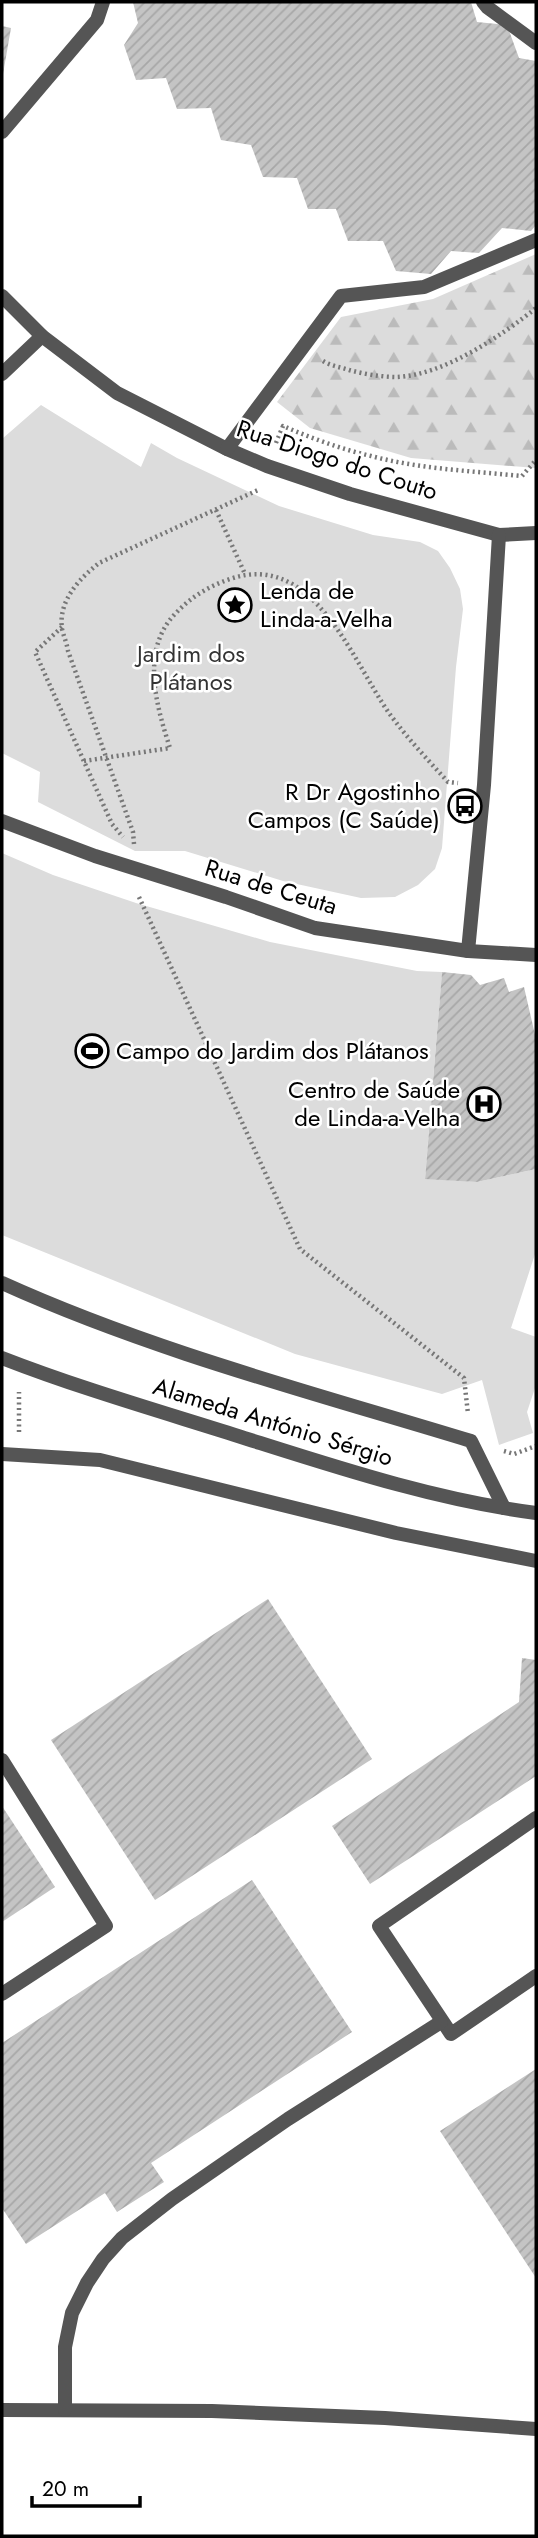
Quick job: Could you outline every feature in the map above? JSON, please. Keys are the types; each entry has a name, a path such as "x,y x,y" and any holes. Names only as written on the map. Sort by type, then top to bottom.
{"street":[{"path":"2,132 96,20 103,2"},
{"path":"483,2 486,7 536,43"},
{"path":"227,450 341,296 424,287 536,240"},
{"name":"Rua Diogo do Couto","path":"2,296 41,336 117,393 227,450 350,494 499,535 536,533"},
{"path":"2,374 41,336"},
{"path":"468,951 484,785 499,535"},
{"name":"Rua de Ceuta","path":"2,821 95,856 315,928 468,951 536,955"},
{"path":"2,1283 52,1306 208,1361 471,1441 504,1508"},
{"name":"Alameda António Sérgio","path":"2,1358 342,1469 480,1504 536,1513"},
{"path":"2,1454 100,1460 396,1533 536,1561"},
{"path":"2,1760 106,1926 2,1994"},
{"path":"536,1818 379,1926 451,2034 536,1976"},
{"path":"65,2410 65,2347 72,2313 103,2259 122,2238 172,2199 288,2119 441,2022"},
{"path":"2,2410 239,2412 385,2418 536,2429"}],"path":[{"path":"302,349 328,364 363,374 398,377 437,367 479,348 511,328 536,307"},
{"path":"62,627 35,652 112,824 135,851 133,832 68,651 62,627 65,604 79,579 99,563 257,491 283,426 371,456 437,468 522,476 536,460"},
{"path":"216,510 245,574"},
{"path":"84,761 170,748 160,718 155,689 155,652 167,622 189,600 218,583 245,574 269,575 297,587 323,610 390,714 447,782 484,785"},
{"path":"130,894 139,896 300,1249 464,1378 471,1441"},
{"path":"20,1454 18,1397 27,1368"}],"green space":[{"path":"536,254 536,468 411,458 310,428 277,402 341,317 433,299"},
{"name":"Jardim dos Plátanos","path":"41,405 141,467 151,443 279,506 373,535 420,542 438,551 460,589 463,609 442,848 435,869 418,885 395,897 361,898 283,881 185,851 135,851 38,802 40,772 2,753 2,439"},
{"path":"2,853 53,875 136,903 270,942 417,971 442,972 425,1178 477,1182 536,1169 536,1251 511,1328 536,1337 536,1385 527,1412 533,1433 499,1445 482,1380 442,1394 295,1354 2,1235"}],"building":[{"path":"133,2 471,2 477,22 507,25 519,58 536,61 536,225 531,231 502,228 479,253 451,251 431,274 396,271 383,241 348,241 336,209 308,209 297,178 263,177 251,145 221,140 211,108 177,109 166,78 136,80 124,45 138,23"},
{"path":"2,26 11,28 3,74 2,74"},
{"name":"Centro de Saúde de Linda-a-Velha","path":"442,972 471,975 480,985 504,978 509,992 524,987 536,1039 536,1169 477,1182 425,1179"},
{"path":"268,1599 372,1759 155,1900 51,1740"},
{"path":"522,1658 536,1660 536,1776 370,1884 332,1826 519,1702"},
{"path":"2,1806 55,1887 2,1922"},
{"path":"252,1880 352,2032 151,2163 164,2182 117,2212 105,2193 26,2244 2,2208 2,2043"},
{"path":"536,2069 536,2278 440,2131"}],"place":[{"name":"Lenda de Linda-a-Velha","path":"235,605"},
{"name":"R Dr Agostinho Campos (C Saúde)","path":"465,806"},
{"name":"Campo do Jardim dos Plátanos","path":"92,1051"},
{"name":"Centro de Saúde de Linda-a-Velha","path":"484,1104"}]}
